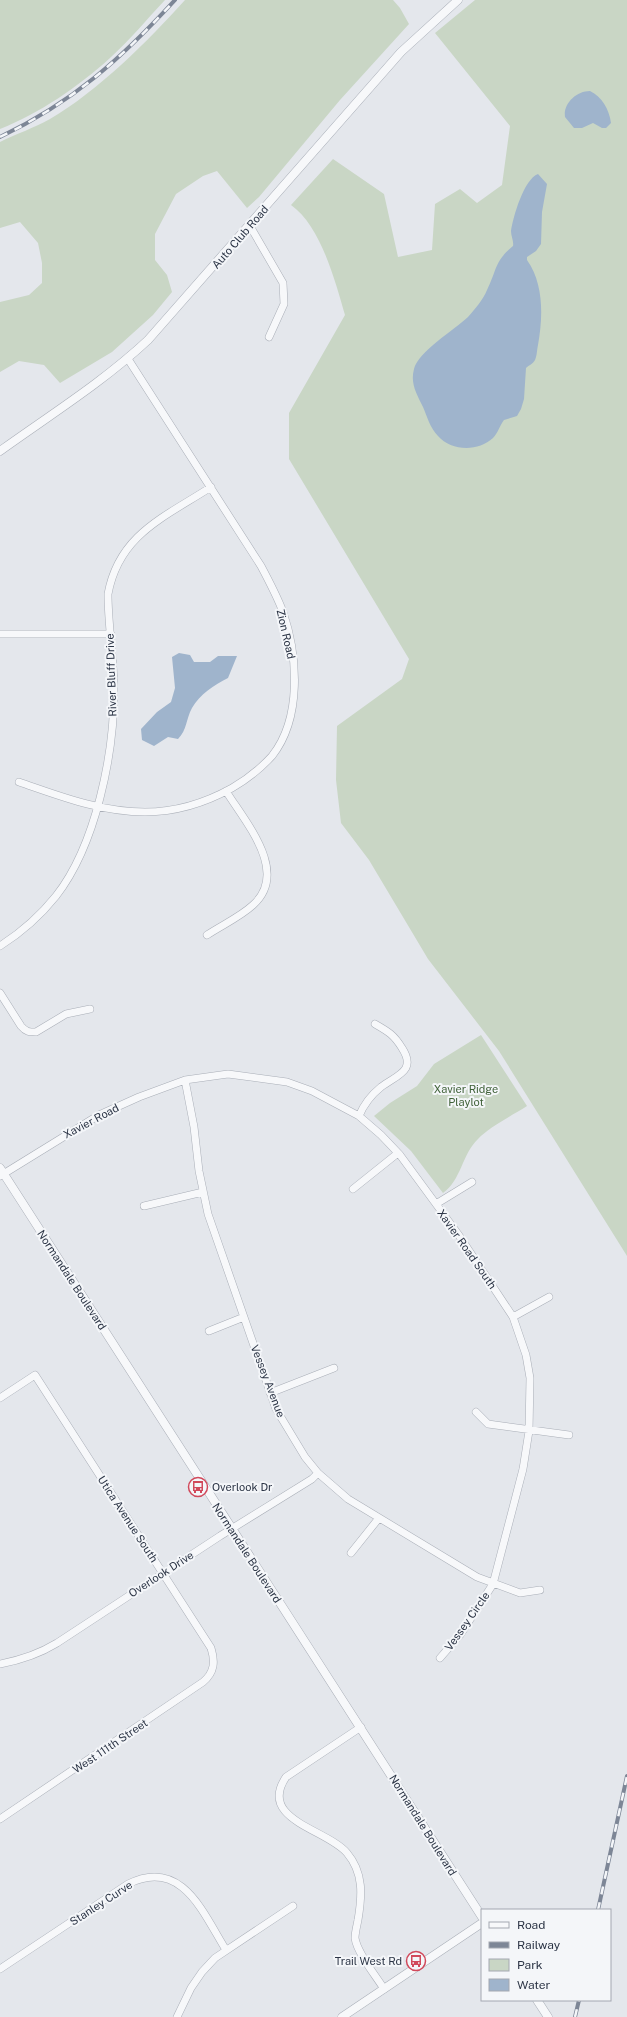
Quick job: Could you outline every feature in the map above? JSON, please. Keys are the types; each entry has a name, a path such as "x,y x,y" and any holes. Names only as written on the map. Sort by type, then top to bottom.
{"street":[{"name":"Auto Club Road","path":"0,451 128,359 171,316 402,52 458,0"},
{"path":"250,226 283,283 284,304 270,337"},
{"name":"Zion Road","path":"19,782 96,808 145,812 170,810 195,804 241,783 272,756 280,743 290,714 294,689 290,638 274,589 211,487 128,359"},
{"name":"River Bluff Drive","path":"0,946 25,929 42,913 57,895 70,875 80,853 96,808 108,762 113,726 114,690 108,594 111,578 125,550 148,528 211,487"},
{"path":"0,634 111,634"},
{"path":"207,935 254,904 261,895 268,874 263,852 226,791"},
{"path":"0,993 21,1026 25,1031 30,1032 36,1032 66,1014 90,1009"},
{"path":"359,1116 372,1095 401,1074 408,1064 408,1057 393,1034 376,1024"},
{"name":"Xavier Road South","path":"185,1080 228,1074 287,1082 312,1091 359,1116 381,1135 398,1153 436,1204 513,1317 526,1355 530,1378 529,1431 523,1469 493,1584"},
{"name":"Xavier Road","path":"1,1172 99,1115 139,1097 185,1080"},
{"name":"Vessey Avenue","path":"185,1080 194,1127 203,1192 208,1214 270,1393 282,1420 305,1457 318,1473 348,1499 477,1577 493,1584 520,1592 540,1590"},
{"path":"352,1189 398,1153"},
{"name":"Normandale Boulevard","path":"1,1172 481,1915"},
{"path":"436,1204 472,1182"},
{"path":"144,1206 203,1192"},
{"path":"513,1317 549,1297"},
{"path":"209,1331 244,1317"},
{"path":"270,1393 334,1368"},
{"name":"Utica Avenue South","path":"0,1398 35,1375 211,1648 214,1666"},
{"path":"476,1412 488,1424 529,1431 569,1435"},
{"name":"Overlook Drive","path":"0,1664 20,1660 40,1653 312,1479 318,1473"},
{"path":"351,1553 379,1518"},
{"name":"Vessey Circle","path":"440,1658 460,1635 493,1584"},
{"name":"West 111th Street","path":"0,1819 203,1682 212,1672 214,1666"},
{"path":"361,1728 286,1777 281,1785 279,1803 290,1817 336,1843 347,1853 355,1865 360,1879 362,1894 355,1938 366,1961 384,1989"},
{"name":"Stanley Curve","path":"0,1969 128,1884 140,1878 152,1876 165,1877 186,1889 226,1950"},
{"path":"177,2017 202,1972 215,1958 293,1906"},
{"path":"342,2017 481,1924"},
{"path":"538,2001 548,2017"}],"green space":[{"path":"0,0 165,0 131,37 98,69 72,89 44,107 15,123 0,129"},
{"path":"185,0 393,0 400,8 409,24 340,100 259,197 247,208 217,171 203,176 176,194 155,234 155,260 167,275 172,292 153,315 112,352 60,383 44,365 19,361 0,372 0,302 29,295 42,283 42,263 38,243 20,222 0,228 0,142 50,119 68,108 122,64"},
{"path":"475,0 627,0 627,1256 499,1051 428,959 369,860 341,823 336,780 337,726 402,679 409,659 289,459 289,413 345,315 337,286 319,240 302,214 291,205 333,159 384,194 398,257 432,250 435,204 460,189 477,203 502,185 510,126 435,33"},
{"name":"Xavier Ridge Playlot","path":"481,1035 527,1106 495,1126 478,1139 468,1152 454,1182 443,1193 411,1151 374,1116 390,1103 417,1086 434,1064"}],"water":[{"path":"590,91 604,104 609,113 611,123 606,128 602,128 593,123 582,128 574,128 565,117 566,107 575,96 580,93"},
{"path":"538,174 547,184 542,212 541,244 536,251 527,257 527,260 537,279 541,301 541,323 536,358 533,363 526,368 524,399 521,409 517,416 504,420 495,436 487,443 480,446 465,448 450,445 443,441 435,433 431,426 415,389 413,379 414,369 417,362 429,349 468,317 479,304 499,262 513,246 511,231 520,199 528,183"},
{"path":"179,653 190,655 194,662 210,662 218,656 237,656 228,678 208,690 195,703 181,736 178,739 168,737 154,746 142,740 141,729 157,712 171,702 175,688 172,657"}],"railway":[{"path":"0,137 51,109 95,78 135,41 175,0"},
{"path":"598,1909 627,1776"},
{"path":"575,2017 579,2001"}],"place":[{"name":"Overlook Dr","path":"198,1487"},
{"name":"Trail West Rd","path":"416,1961"}]}
